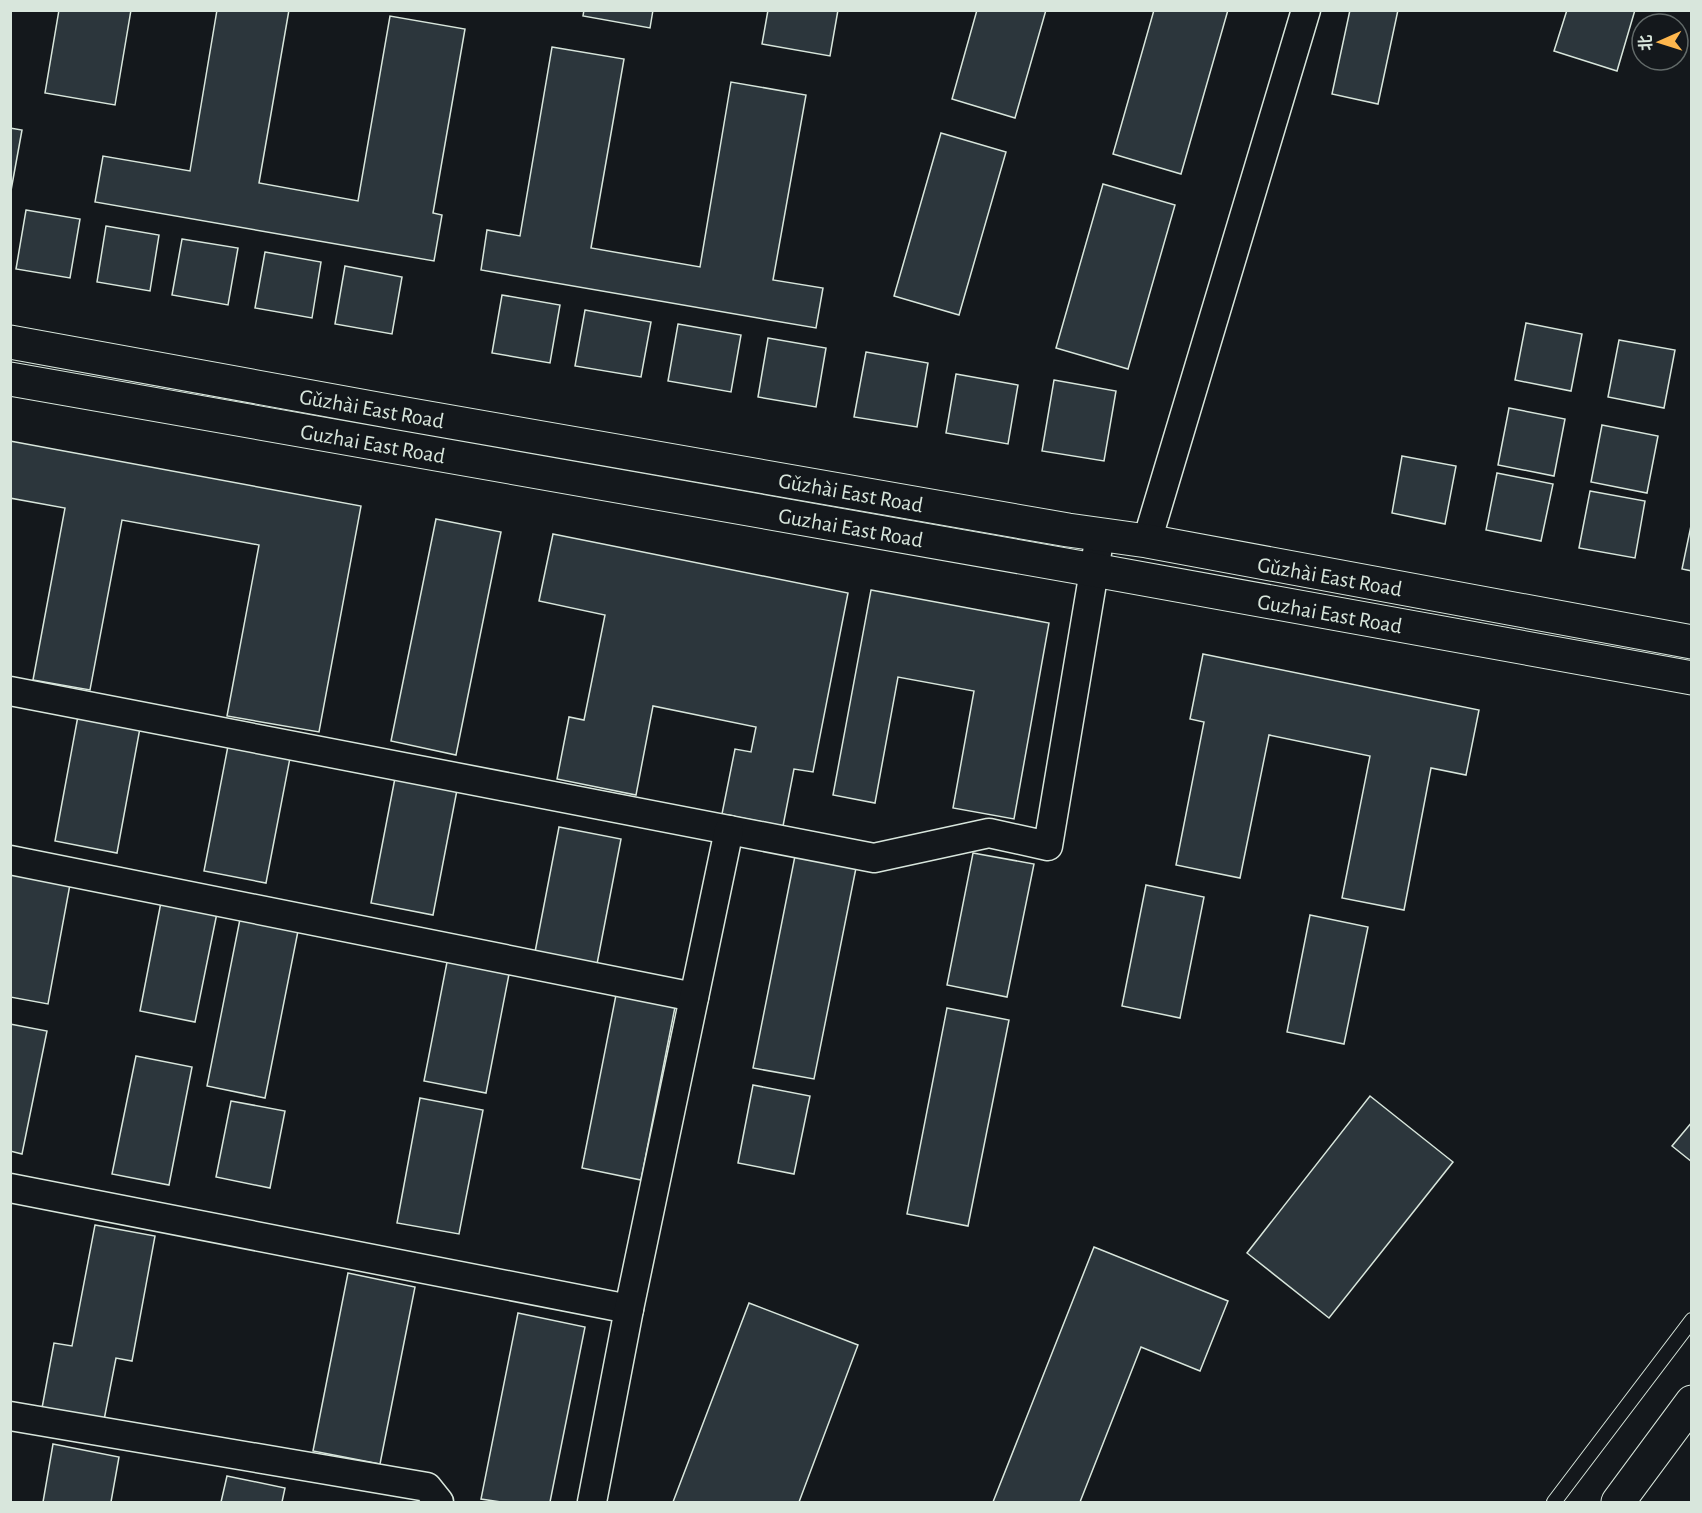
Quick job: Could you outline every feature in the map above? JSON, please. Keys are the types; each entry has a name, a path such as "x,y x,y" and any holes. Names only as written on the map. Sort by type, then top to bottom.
{"main road":[{"name":"Gǔzhài East Road","path":"10,342 394,412 1100,535 1147,541 1692,642"},
{"name":"Guzhai East Road","path":"10,379 1692,678"},
{"path":"1618,1503 1692,1402"}],"street":[{"path":"1147,541 1306,10"},
{"path":"10,691 874,858 989,833 1048,846 1100,535"},
{"path":"592,1503 629,1309 729,830"},
{"path":"10,860 694,998"},
{"path":"10,1188 629,1309"},
{"path":"10,1416 427,1487 439,1503"}],"lane":[{"path":"1554,1503 1692,1320"}],"building":[{"path":"59,10 131,10 115,105 45,93"},
{"path":"217,10 289,10 259,183 358,201 390,16 465,29 433,213 442,215 434,261 95,202 103,156 190,171"},
{"path":"584,10 653,10 650,28 583,16"},
{"path":"768,10 838,10 830,56 762,44"},
{"path":"977,10 1046,10 1015,118 952,99"},
{"path":"1154,10 1228,10 1181,174 1113,154"},
{"path":"1350,10 1398,10 1378,104 1332,94"},
{"path":"1567,10 1635,10 1630,12 1630,27 1617,71 1554,51"},
{"path":"552,47 624,59 591,248 700,267 731,82 806,95 773,280 823,288 816,328 481,270 487,230 520,236"},
{"path":"10,128 22,130 10,196"},
{"path":"941,133 1006,152 959,315 894,296"},
{"path":"1103,184 1175,205 1128,369 1056,348"},
{"path":"26,210 80,219 70,278 16,269"},
{"path":"106,226 159,235 150,291 97,282"},
{"path":"182,239 238,248 228,305 172,295"},
{"path":"265,252 321,262 312,318 255,308"},
{"path":"345,266 402,277 392,334 335,324"},
{"path":"502,295 560,305 550,363 492,353"},
{"path":"585,310 651,322 641,377 575,366"},
{"path":"1526,323 1582,334 1571,391 1515,380"},
{"path":"678,324 741,335 731,392 668,381"},
{"path":"768,338 826,348 816,407 758,397"},
{"path":"1619,340 1675,350 1664,408 1608,397"},
{"path":"866,352 928,363 917,427 854,417"},
{"path":"956,374 1018,385 1008,444 946,433"},
{"path":"1054,380 1116,391 1104,461 1042,451"},
{"path":"1509,408 1565,419 1554,476 1498,465"},
{"path":"1602,425 1658,436 1647,493 1591,482"},
{"path":"10,441 361,506 319,732 227,716 259,545 122,520 90,690 33,680 65,508 10,498"},
{"path":"1402,456 1456,466 1445,524 1392,513"},
{"path":"1497,473 1553,484 1541,541 1486,530"},
{"path":"1590,491 1645,501 1635,558 1579,548"},
{"path":"436,519 501,532 456,755 391,741"},
{"path":"1692,521 1692,571 1682,569"},
{"path":"553,534 848,593 813,772 794,769 783,826 722,814 735,749 751,752 756,727 653,706 636,795 557,779 569,717 584,720 605,615 539,601"},
{"path":"871,590 1049,623 1014,819 953,808 974,691 898,677 875,803 833,795"},
{"path":"1203,654 1479,710 1466,775 1431,768 1404,910 1342,898 1370,756 1269,735 1240,878 1176,865 1204,722 1190,719"},
{"path":"78,716 140,728 117,853 55,841"},
{"path":"228,746 290,758 266,883 204,871"},
{"path":"395,778 457,790 433,915 371,903"},
{"path":"559,827 621,839 597,964 535,952"},
{"path":"973,853 1034,864 1007,997 947,985"},
{"path":"795,856 856,868 814,1079 753,1068"},
{"path":"10,868 71,879 48,1004 10,997"},
{"path":"1146,885 1204,897 1180,1018 1122,1006"},
{"path":"162,897 218,908 195,1022 140,1011"},
{"path":"241,914 299,926 265,1098 207,1086"},
{"path":"1310,915 1368,927 1344,1044 1287,1032"},
{"path":"448,957 510,969 486,1093 424,1081"},
{"path":"616,995 675,1007 641,1180 582,1168"},
{"path":"947,1008 1009,1020 968,1226 907,1214"},
{"path":"10,1024 47,1031 22,1154 10,1151"},
{"path":"136,1056 192,1067 169,1185 112,1174"},
{"path":"753,1085 810,1096 794,1174 738,1163"},
{"path":"1370,1096 1453,1162 1329,1318 1247,1253"},
{"path":"420,1098 483,1110 459,1234 397,1223"},
{"path":"231,1101 285,1111 270,1188 216,1177"},
{"path":"1692,1122 1692,1162 1672,1146"},
{"path":"95,1225 155,1236 132,1361 116,1358 104,1420 42,1408 54,1343 72,1346"},
{"path":"1094,1247 1228,1301 1200,1371 1141,1347 1080,1502 993,1502"},
{"path":"348,1273 415,1287 380,1464 313,1451"},
{"path":"749,1303 858,1345 799,1502 673,1502"},
{"path":"518,1313 585,1327 550,1502 501,1502 481,1499"},
{"path":"53,1444 119,1457 111,1502 43,1502"},
{"path":"227,1476 285,1488 282,1502 221,1502"}]}
